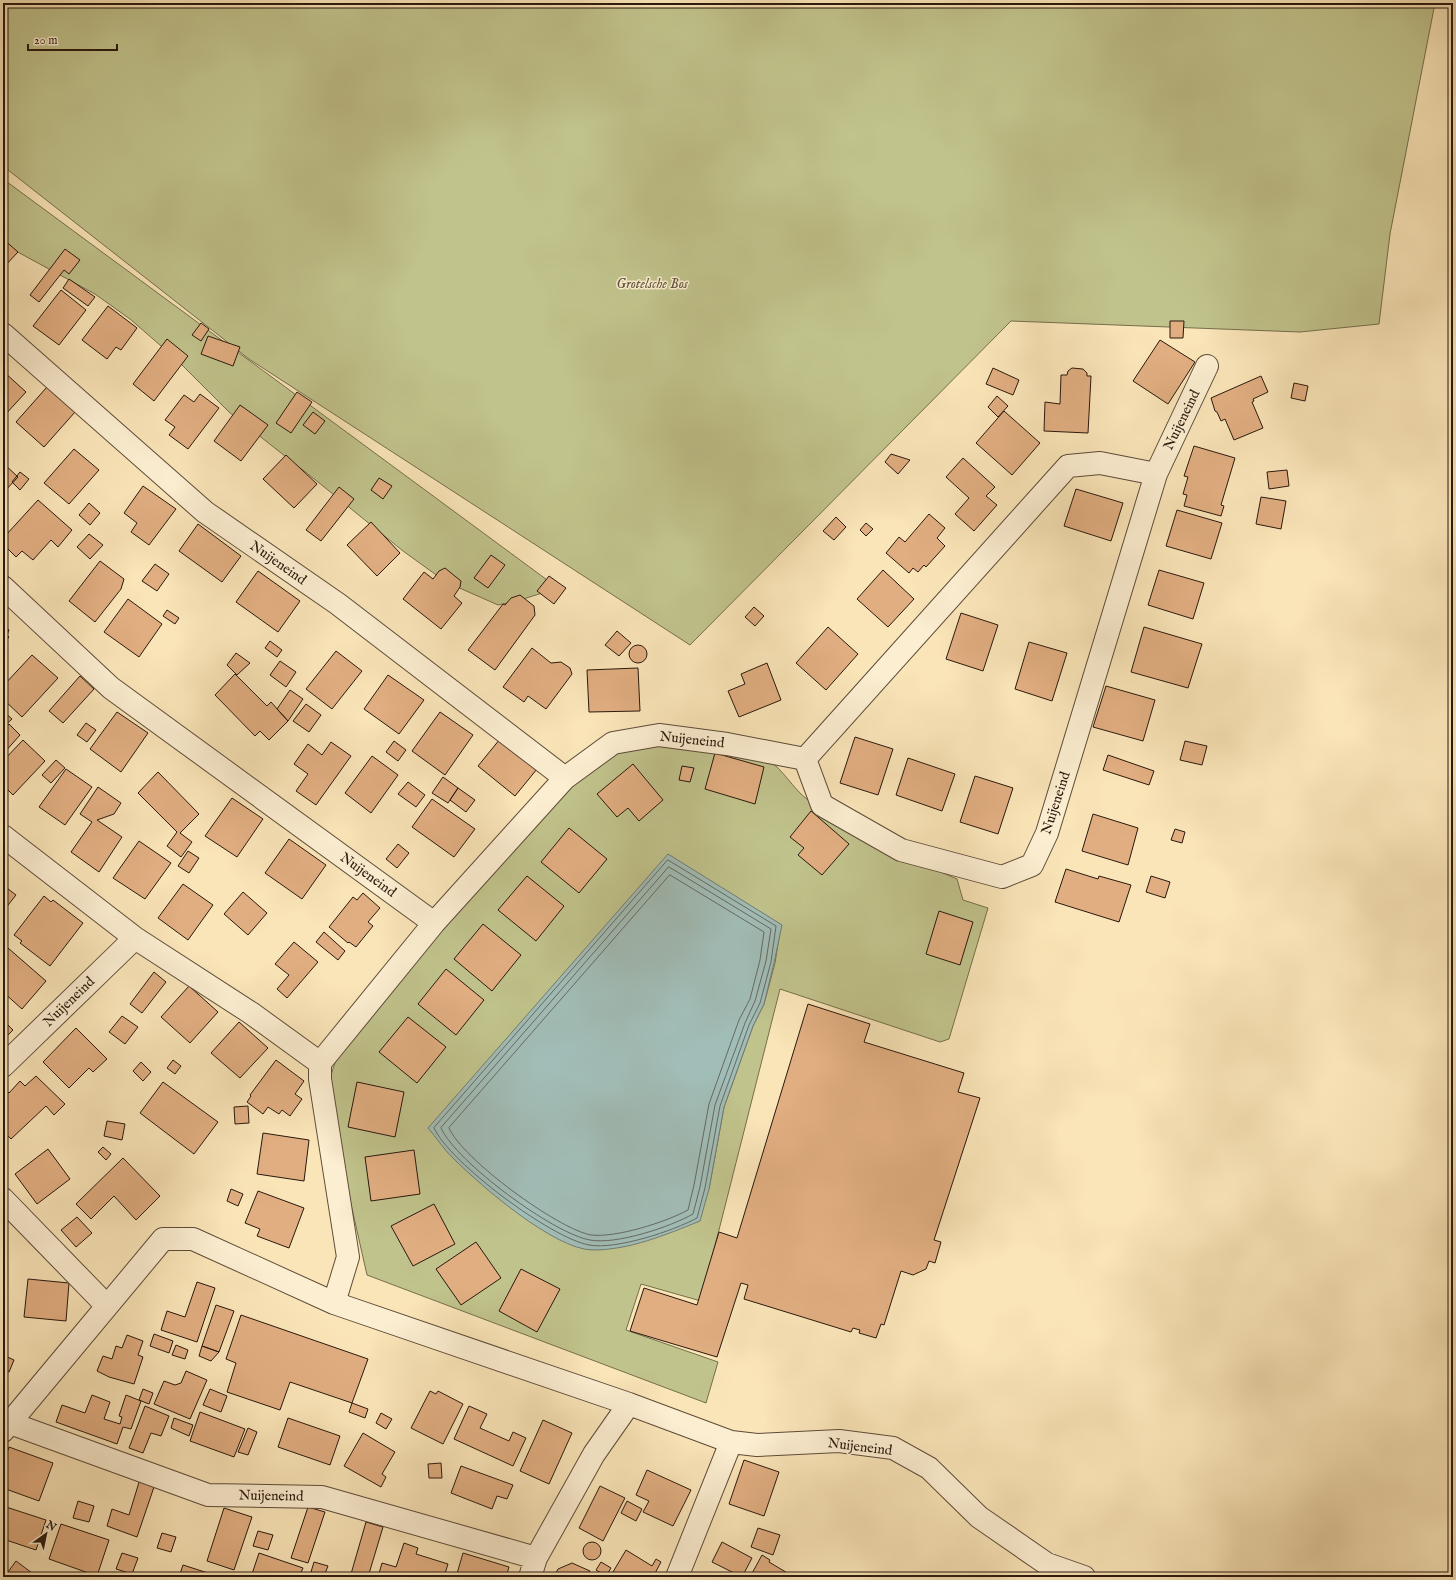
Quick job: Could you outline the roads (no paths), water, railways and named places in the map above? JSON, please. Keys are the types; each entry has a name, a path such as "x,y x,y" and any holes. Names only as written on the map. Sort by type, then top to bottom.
{"street":[{"name":"Nuijeneind","path":"3,334 205,512 338,604 565,778"},
{"name":"Nuijeneind","path":"320,1063 434,923 565,778 613,743 659,735 728,744 805,759 822,805 901,850 1002,877 1032,865 1047,833 1156,474 1207,366"},
{"path":"805,759 1068,466 1100,463 1156,474"},
{"name":"Nuijeneind","path":"3,587 111,688 434,923"},
{"path":"3,836 135,938 251,1013 320,1063 320,1079 348,1257 334,1302"},
{"name":"Nuijeneind","path":"3,1066 135,938"},
{"path":"3,1199 106,1305"},
{"name":"Nuijeneind","path":"629,1404 594,1454 533,1568 322,1497 208,1495 7,1427 106,1305 163,1239 193,1239 334,1302 629,1404 731,1442 757,1445 839,1441 893,1448 929,1468 979,1517 1046,1571 1084,1577"},
{"path":"677,1577 731,1442"}],"water":[{"path":"668,854 782,925 774,963 764,1004 753,1026 724,1107 709,1189 700,1221 634,1245 592,1250 576,1247 539,1228 500,1199 466,1171 450,1155 428,1128"}],"park label":[{"name":"Grotelsche Bos","path":"652,284"}]}
